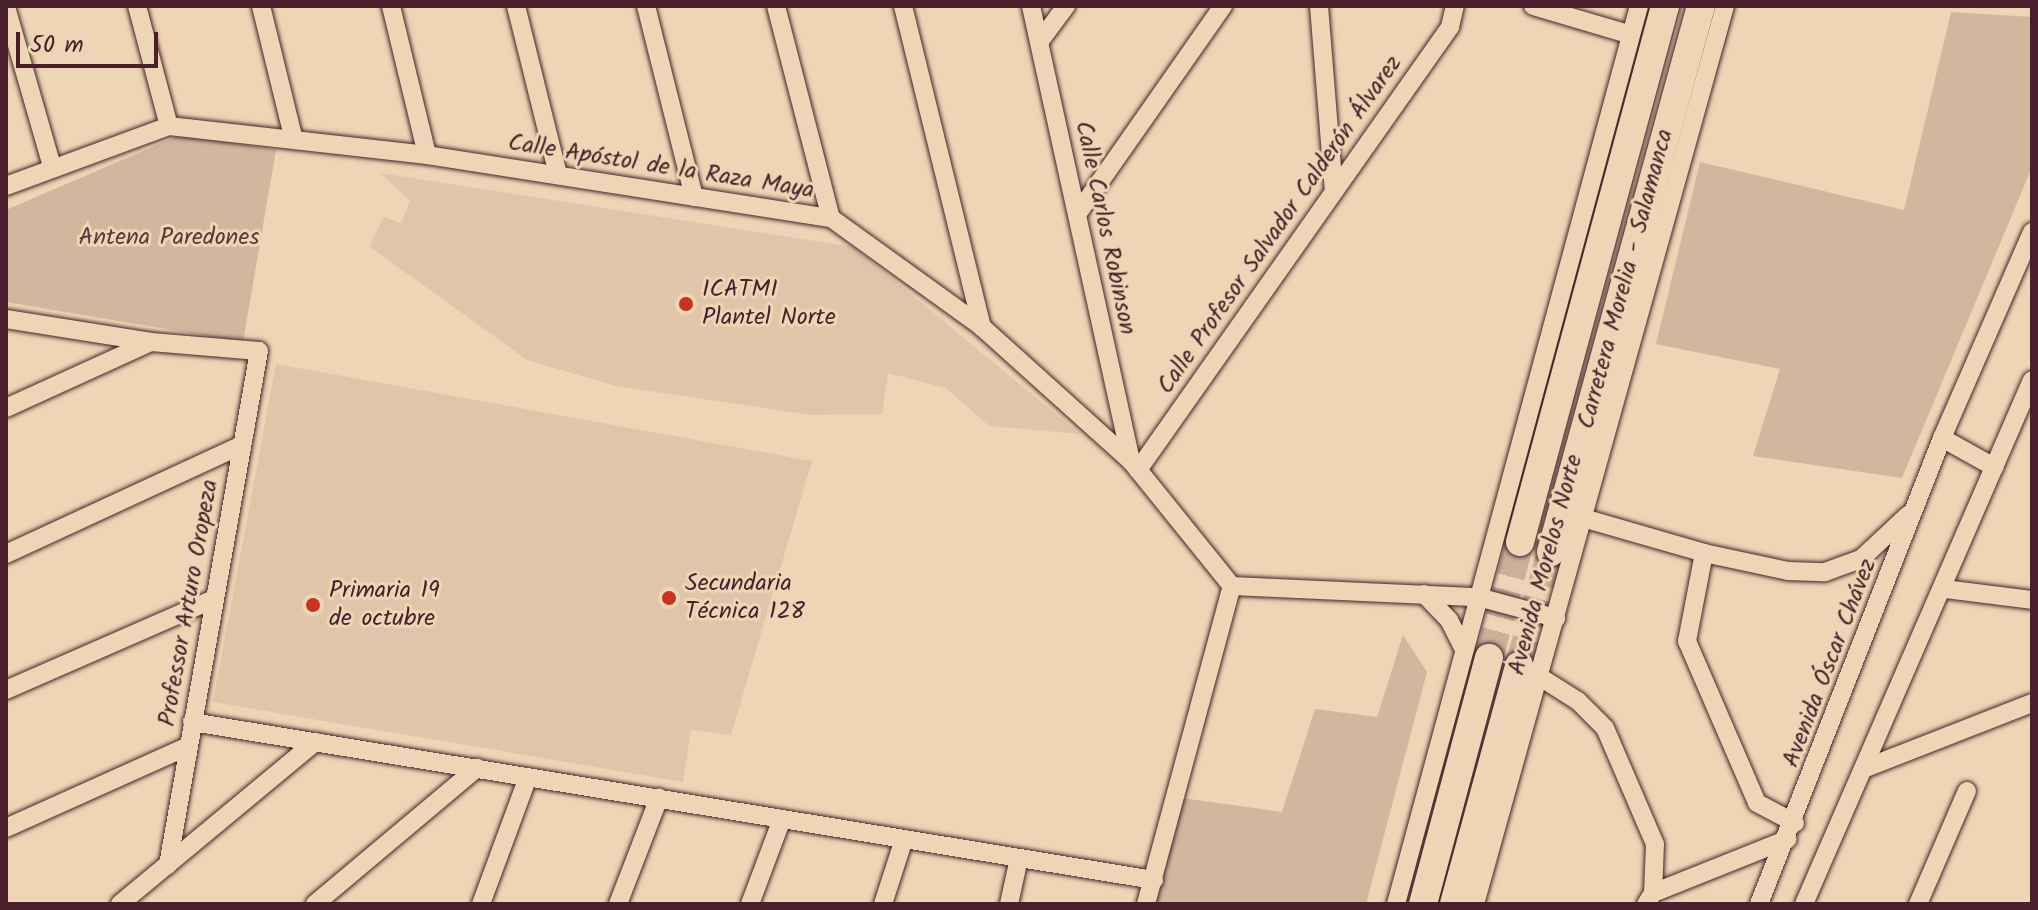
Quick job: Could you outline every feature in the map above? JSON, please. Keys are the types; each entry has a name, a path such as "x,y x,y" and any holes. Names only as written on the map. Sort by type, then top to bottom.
{"highway":[{"name":"Carretera Morelia - Salamanca","path":"1520,542 1665,6"},
{"name":"Carretera Morelia - Salamanca","path":"1551,552 1701,6"},
{"path":"1423,904 1477,653"},
{"path":"1454,904 1530,671"}],"street":[{"path":"137,6 169,126"},
{"path":"261,6 294,140"},
{"path":"391,6 427,155"},
{"path":"516,6 558,175"},
{"path":"646,6 694,197"},
{"path":"776,6 831,218"},
{"path":"903,6 982,327"},
{"name":"Calle Carlos Robinson","path":"1031,6 1135,466"},
{"path":"1040,41 1066,6"},
{"path":"1078,213 1223,6"},
{"path":"1319,6 1334,191"},
{"name":"Calle Profesor Salvador Calderón Álvarez","path":"1135,466 1450,27 1455,6"},
{"path":"1533,6 1628,34"},
{"path":"1396,904 1477,653 1478,597 1628,34 1639,6"},
{"name":"Avenida Morelos Norte","path":"1475,904 1530,671 1556,618 1725,6"},
{"path":"6,7 52,166"},
{"name":"Calle Apóstol de la Raza Maya","path":"6,186 52,166 169,126 427,155 831,218 982,327 1135,466 1232,586"},
{"name":"Avenida Óscar Chávez","path":"1759,904 1791,831 1942,438 2032,232"},
{"path":"6,319 151,342"},
{"path":"6,408 151,342"},
{"name":"Professor Arturo Oropeza","path":"151,342 259,351 186,747 168,865"},
{"path":"1804,904 1945,589 2032,380"},
{"path":"1942,438 1994,467"},
{"path":"6,554 242,445"},
{"path":"1583,518 1704,553 1788,571 1825,572 1861,559 1913,510"},
{"path":"1650,898 1791,831 1757,803 1687,641 1704,553"},
{"path":"1146,904 1232,586 1478,597 1556,618"},
{"path":"1945,589 2032,600"},
{"path":"1424,594 1477,653"},
{"path":"6,690 214,599"},
{"path":"1530,671 1578,701 1605,728 1655,844 1650,898"},
{"path":"1863,769 2032,703"},
{"path":"192,722 1154,880"},
{"path":"120,904 315,742"},
{"path":"6,828 186,747"},
{"path":"315,904 477,768"},
{"path":"481,904 528,777"},
{"path":"1918,904 1967,791"},
{"path":"618,904 659,798"},
{"path":"750,904 782,819"},
{"path":"883,904 904,839"},
{"path":"1009,904 1019,858"}],"shaded area":[{"name":"ICATMI Plantel Norte","path":"380,173 854,247 1080,434 989,426 946,388 888,373 882,414 811,415 616,386 527,360 369,246 384,217 401,223 410,201"},
{"path":"276,364 812,461 731,735 691,730 683,782 213,702"}],"green space":[{"path":"1951,12 2032,17 2032,167 1902,478 1753,456 1780,369 1656,344 1700,162 1904,210"},
{"name":"Antena Paredones","path":"180,135 276,150 243,342 6,302 6,210"},
{"path":"1403,635 1427,672 1366,904 1155,904 1182,798 1282,812 1315,709 1377,717"}],"tunnel":[{"path":"1489,658 1520,542"},
{"path":"1519,666 1551,552"}],"place":[{"name":"ICATMI Plantel Norte","path":"686,304"},
{"name":"Secundaria Técnica 128","path":"669,598"},
{"name":"Primaria 19 de octubre","path":"313,605"}]}
